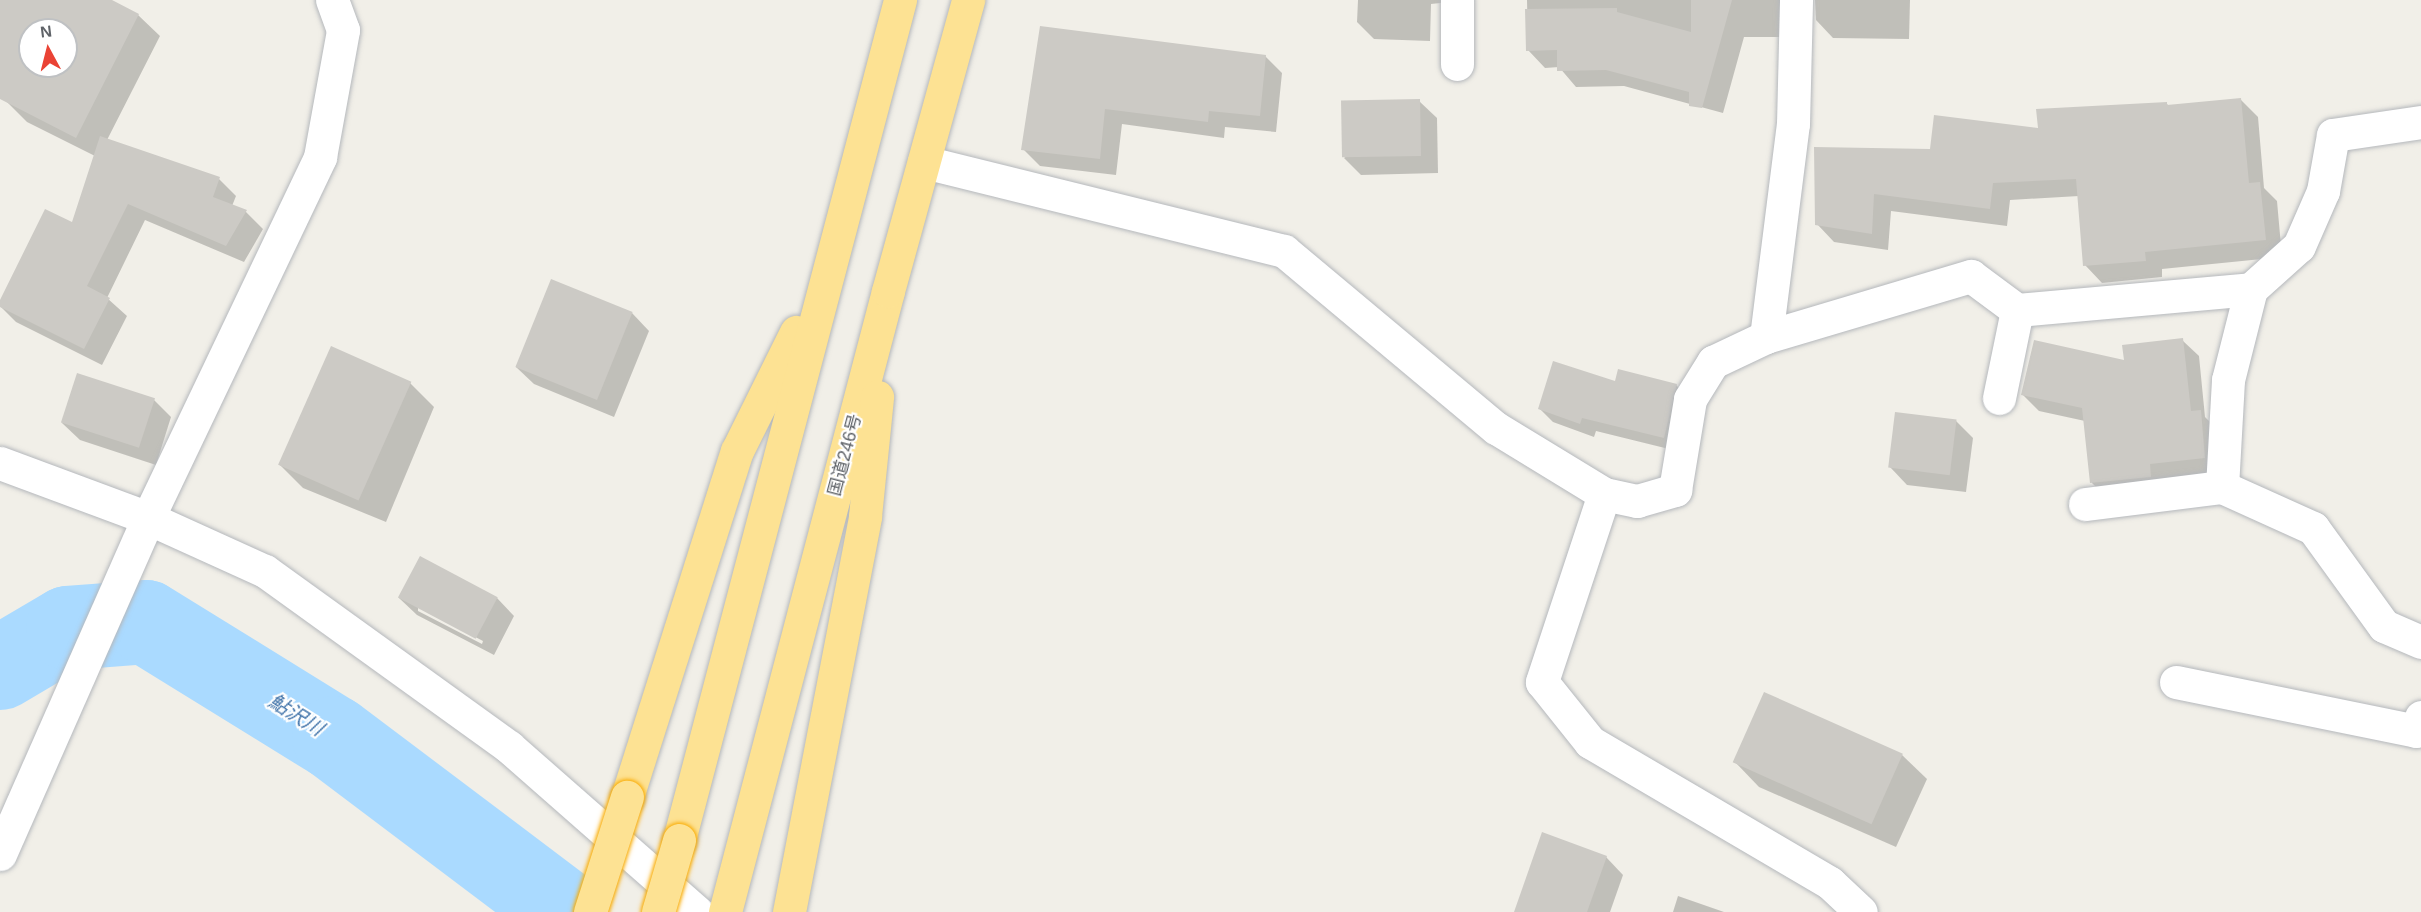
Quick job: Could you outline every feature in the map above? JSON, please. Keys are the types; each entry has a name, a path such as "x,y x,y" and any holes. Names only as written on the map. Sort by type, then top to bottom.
{"highway":[{"path":"658,912 679,840 826,272 900,0"},
{"name":"国道246号","path":"725,912 888,291 968,0"},
{"path":"590,912 737,451 826,272"},
{"path":"789,912 865,516 888,291"}],"street":[{"path":"0,854 122,574 320,157 343,30 332,0"},
{"path":"1456,0 1457,64"},
{"path":"1766,337 1793,124 1796,0"},
{"path":"2222,488 2228,380 2251,289 2299,246 2323,191 2333,135 2421,122"},
{"path":"924,162 1284,251 1496,428 1604,494 1637,501 1675,490 1690,399 1713,362 1766,337 1971,276 2017,310 2251,289"},
{"path":"1999,398 2017,310"},
{"path":"0,463 148,518 266,571 508,747 697,912"},
{"path":"2085,504 2222,488 2313,528 2384,626 2421,642"},
{"path":"1604,494 1542,682 1590,742 1830,883 1861,912"},
{"path":"2176,682 2416,731 2421,717"}],"building":[{"path":"0,0 112,0 139,14 76,138 0,99"},
{"path":"1691,0 1732,0 1702,108 1689,106 1689,92 1606,70 1557,71 1557,50 1526,51 1525,9 1617,8 1617,12 1691,32"},
{"path":"1040,26 1266,55 1260,116 1209,111 1208,122 1105,109 1100,159 1021,150"},
{"path":"2241,98 2249,183 2260,182 2266,240 2145,252 2146,261 2083,266 2076,179 1993,183 1990,209 1874,194 1872,234 1815,225 1814,147 1930,149 1934,115 2038,128 2036,109 2167,102 2167,105"},
{"path":"1420,99 1421,156 1342,157 1341,100"},
{"path":"100,136 220,177 213,197 247,210 226,246 128,204 87,286 110,298 84,349 0,307 0,300 45,209 72,222"},
{"path":"551,279 633,312 597,400 515,367"},
{"path":"2183,338 2191,411 2201,410 2205,458 2150,464 2151,477 2090,483 2082,408 2021,395 2034,340 2124,360 2122,345"},
{"path":"331,346 411,382 359,501 278,465"},
{"path":"1553,361 1615,381 1618,369 1677,384 1664,438 1582,418 1580,424 1538,409"},
{"path":"77,373 155,398 139,448 61,422"},
{"path":"1895,412 1957,420 1950,475 1888,468"},
{"path":"420,556 498,597 476,639 398,597"},
{"path":"1764,692 1903,754 1872,824 1733,762"},
{"path":"1542,832 1607,856 1587,912 1514,912"}],"waterway":[{"name":"鮎沢川","path":"0,668 68,628 146,622 334,738 565,912"}]}
